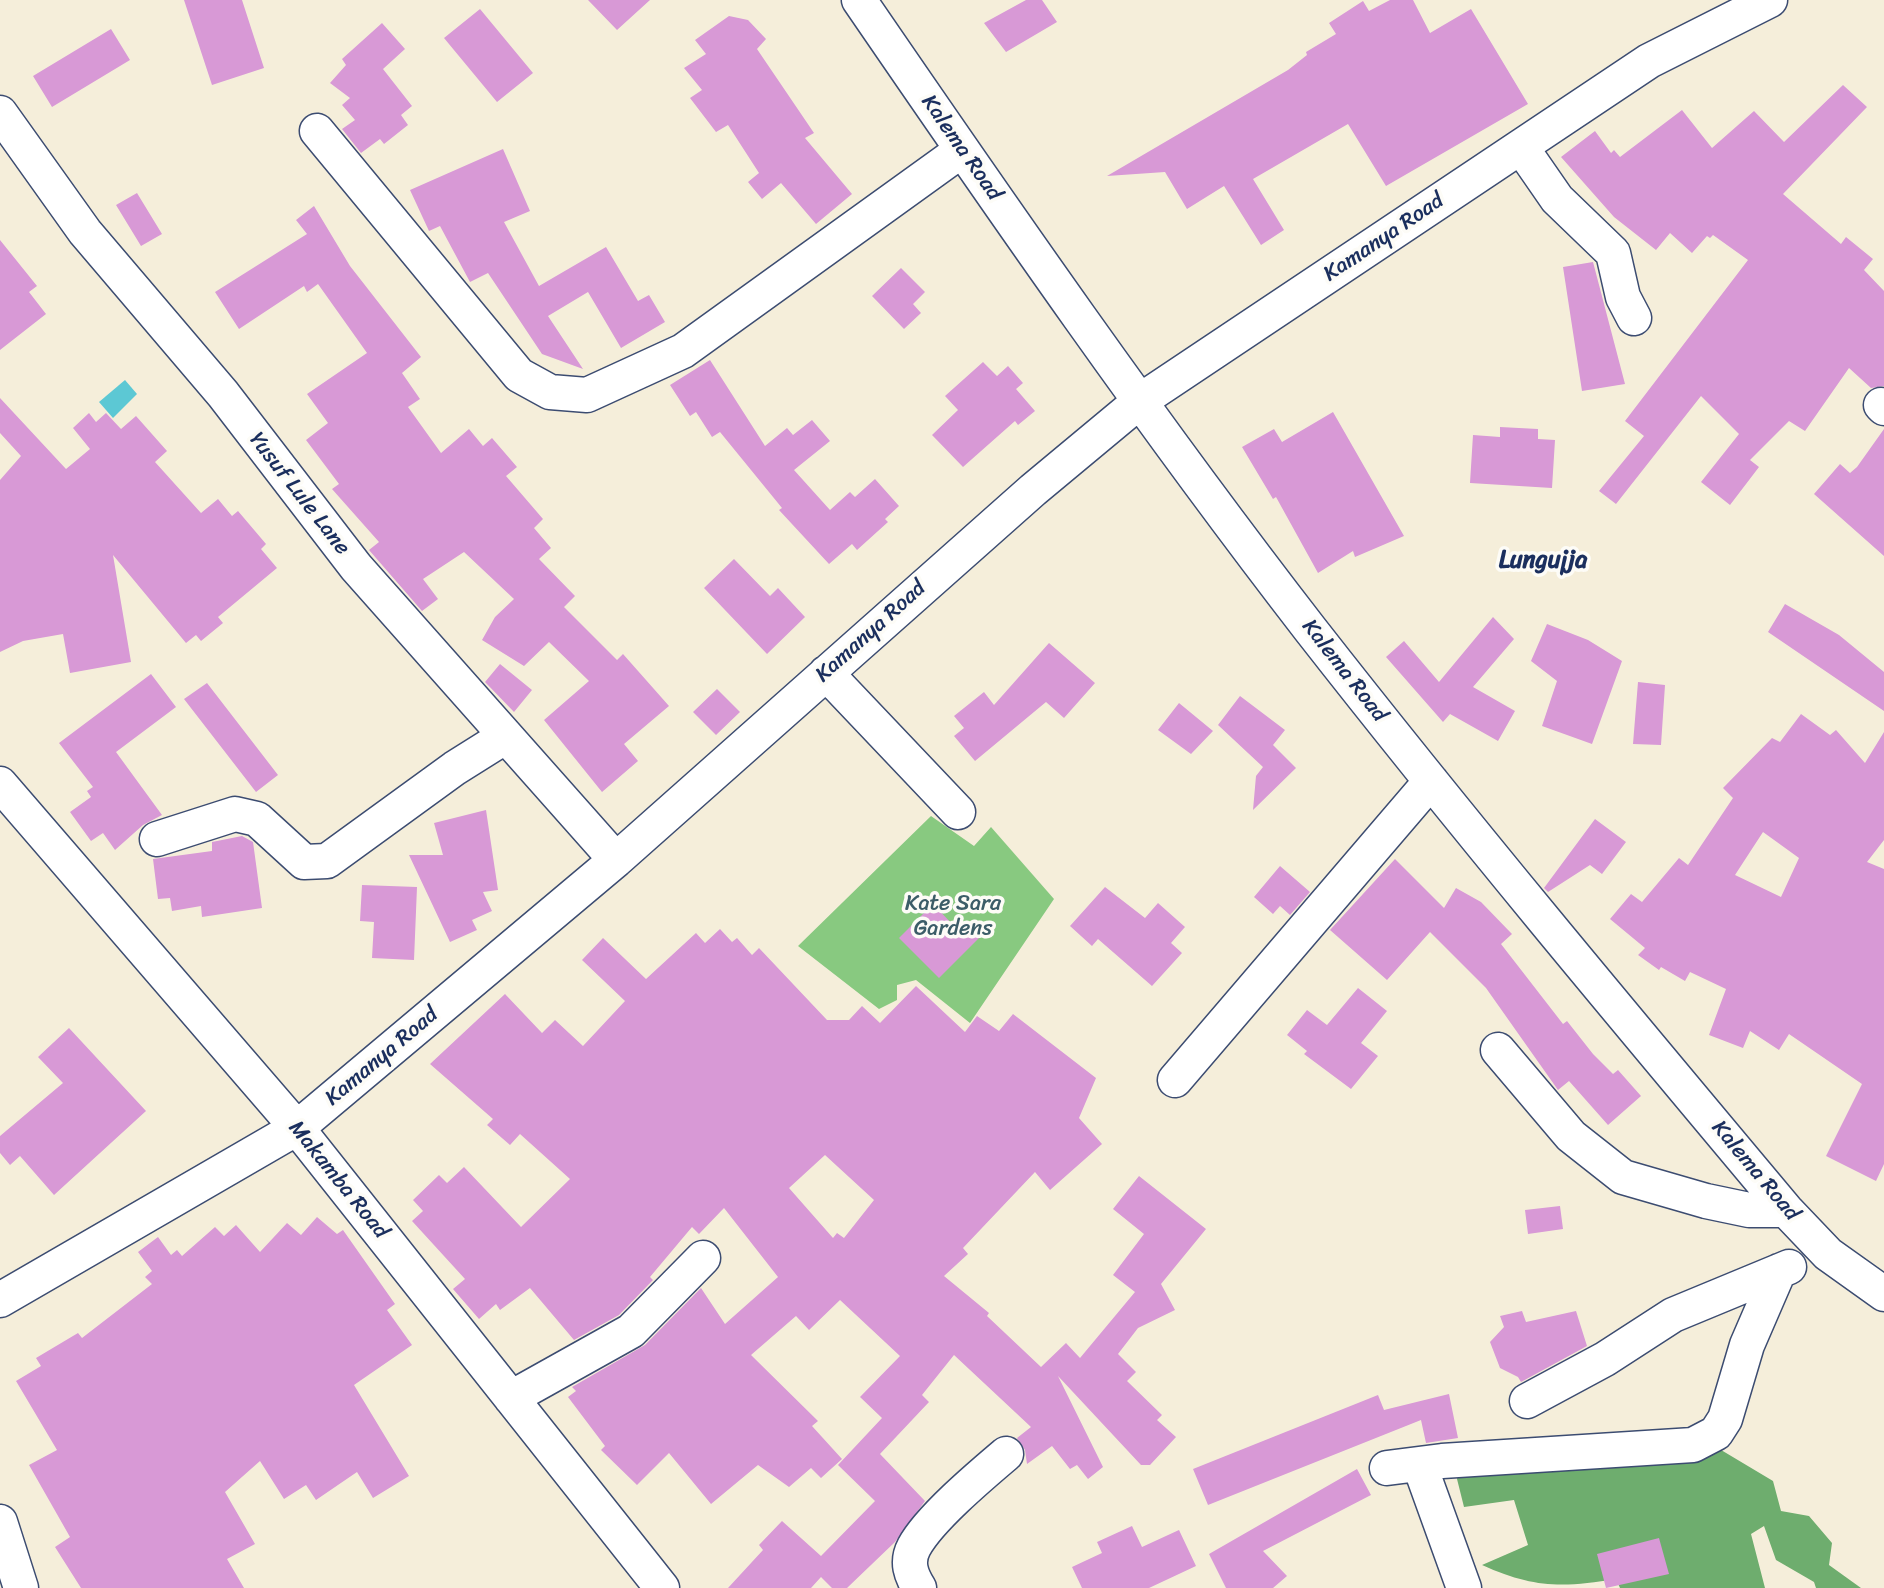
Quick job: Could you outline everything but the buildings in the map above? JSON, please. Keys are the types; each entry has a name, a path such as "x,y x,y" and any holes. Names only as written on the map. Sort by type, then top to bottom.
{"street":[{"name":"Kalema Road","path":"859,0 1140,401 1308,626 1431,781 1786,1210 1828,1254 1884,1294"},
{"name":"Kamanya Road","path":"0,1300 297,1128 616,860 1033,490 1140,401 1649,61 1762,2"},
{"name":"Yusuf Lule Lane","path":"0,113 85,232 223,394 356,567 616,860"},
{"path":"317,131 519,375 563,396 587,395 683,351 962,150"},
{"path":"1521,147 1557,199 1613,253 1623,297 1634,318"},
{"path":"826,673 958,812"},
{"path":"157,839 235,814 257,819 304,862 327,861 455,768 506,736"},
{"path":"1175,1080 1431,781"},
{"name":"Makamba Road","path":"0,784 297,1128 662,1588"},
{"path":"1498,1050 1571,1136 1623,1177 1749,1210 1786,1210"},
{"path":"1527,1401 1605,1359 1673,1315 1828,1254"},
{"path":"511,1398 631,1331 703,1258"},
{"path":"1464,1588 1403,1467 1442,1461 1693,1445 1716,1433 1725,1419 1747,1345 1779,1271"},
{"path":"919,1588 909,1569 913,1548 967,1488 1006,1454"},
{"path":"0,1522 21,1588"}],"green space":[{"name":"Kate Sara Gardens","path":"931,816 974,846 991,827 1054,899 970,1023 916,980 897,985 897,1000 879,1009 798,946"},
{"path":"1696,1435 1773,1481 1781,1511 1809,1516 1832,1543 1829,1565 1861,1588 1816,1588 1814,1582 1776,1560 1764,1526 1751,1534 1765,1588 1620,1588 1616,1579 1548,1584 1517,1578 1482,1565 1528,1545 1514,1500 1464,1507 1457,1479 1458,1465"}],"water":[{"path":"125,380 137,394 113,418 99,402"}],"district":[{"name":"Lungujja","path":"1543,561"}]}
